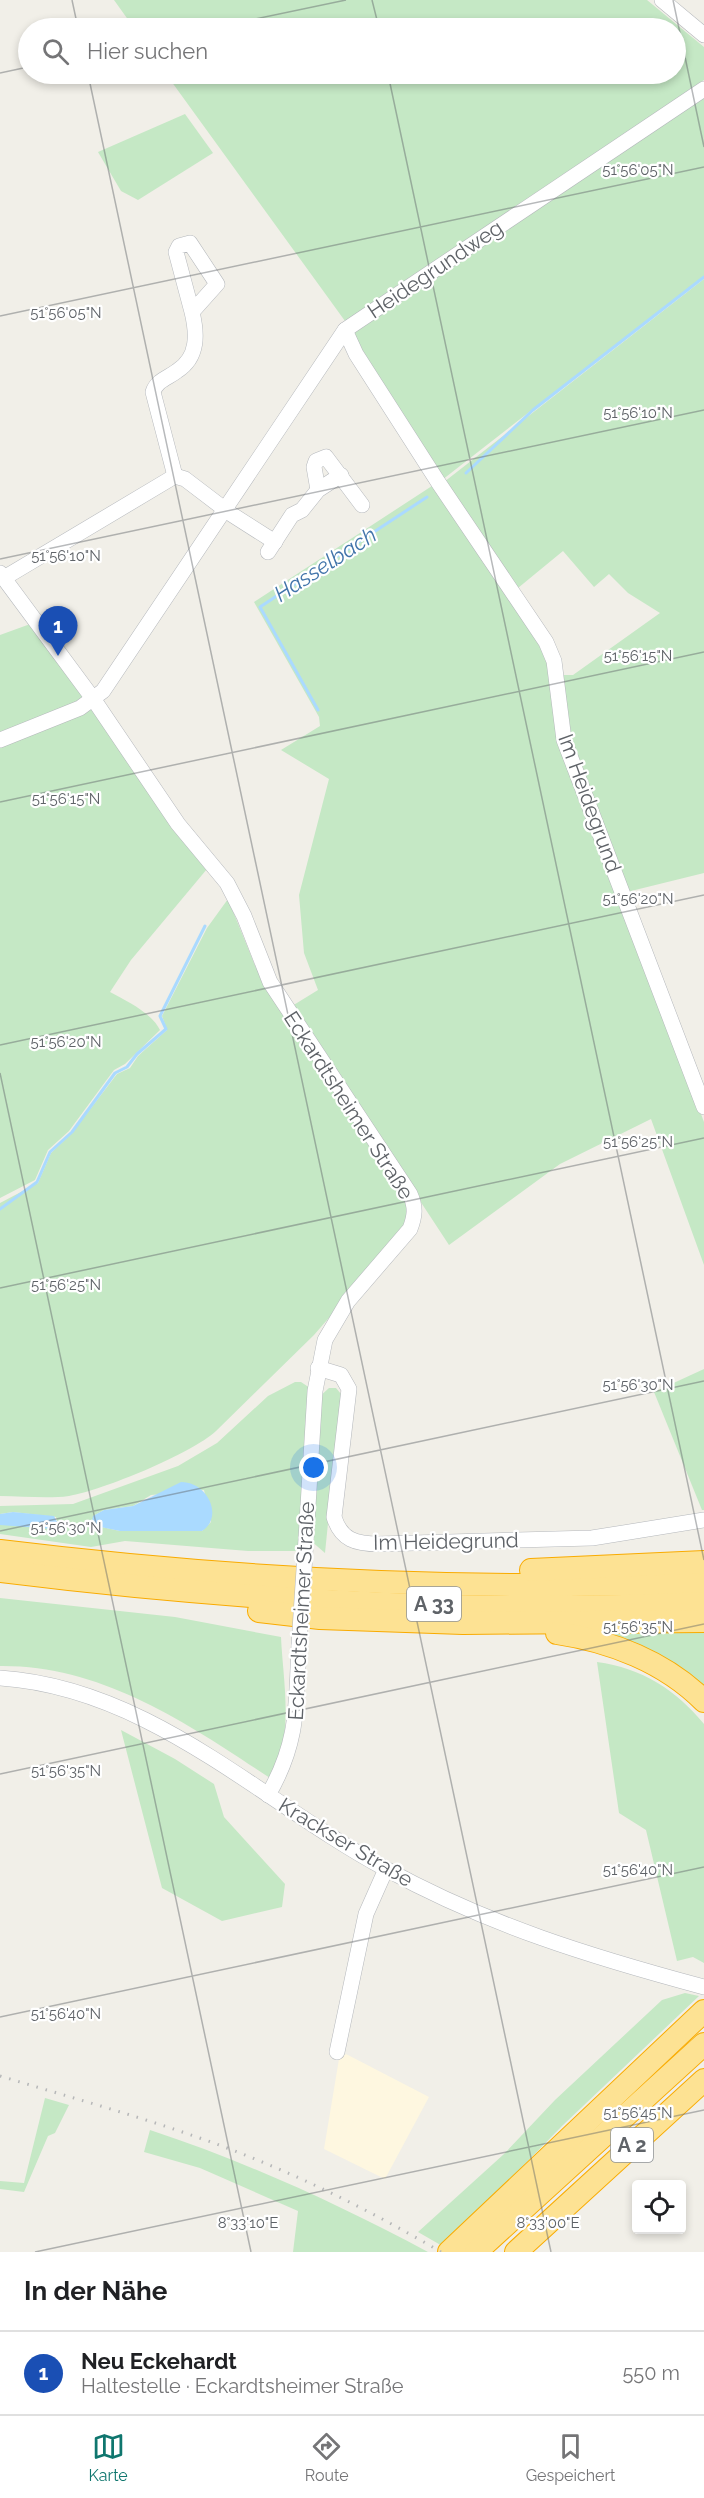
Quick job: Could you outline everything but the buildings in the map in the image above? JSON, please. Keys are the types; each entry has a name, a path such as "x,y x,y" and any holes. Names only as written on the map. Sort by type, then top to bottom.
{"highway":[{"name":"A 33","path":"0,1551 151,1568 295,1579 434,1585 704,1583"},
{"path":"295,1579 704,1562"},
{"name":"A 33","path":"0,1570 164,1589 312,1601 524,1606 704,1603"},
{"path":"164,1589 221,1604 294,1616 463,1623 704,1621"},
{"path":"463,1623 567,1635 604,1643 640,1656 670,1673 704,1701"},
{"path":"449,2252 478,2241 703,2012"},
{"name":"A 2","path":"478,2241 704,2044"},
{"name":"A 2","path":"516,2252 704,2080"},
{"path":"561,2211 585,2204 704,2101"}],"street":[{"path":"662,0 684,18"},
{"path":"686,20 704,35"},
{"name":"Heidegrundweg","path":"0,740 94,700 104,691 224,507 345,330 704,89"},
{"path":"175,476 153,392 158,383 180,370 190,357 197,331 192,312"},
{"name":"Im Heidegrund","path":"345,330 356,354 438,482 546,642 554,661 564,740 704,1107"},
{"path":"318,490 314,467 321,457 331,460 362,505"},
{"path":"2,575 175,476 185,478 272,547 290,518 306,507 318,490 341,475"},
{"name":"Eckardtsheimer Straße","path":"2,575 94,700 178,824 227,883 244,916 270,982 415,1204 415,1216 410,1229 348,1301 335,1322 325,1340 318,1368 296,1724 290,1750 268,1795"},
{"name":"Im Heidegrund","path":"318,1368 341,1375 349,1389 334,1517 344,1538 355,1542 379,1544 592,1538 704,1520"},
{"name":"Krackser Straße","path":"0,1678 62,1688 120,1708 174,1734 386,1869 472,1912 533,1937 608,1961 704,1987"},
{"path":"337,2052 366,1914 386,1869"}],"shaded area":[{"path":"346,2054 429,2097 385,2179 324,2149 339,2059"}],"green space":[{"path":"114,0 647,0 669,18 127,18"},
{"path":"686,32 704,47 704,80 345,321 173,84 686,84"},
{"path":"704,97 704,276 442,480 353,340 353,332"},
{"path":"185,114 213,153 138,200 121,191 98,152"},
{"path":"704,279 704,873 627,892 567,731 563,675 573,675 660,613 628,593 609,574 594,587 563,551 518,588 444,482"},
{"path":"435,484 544,652 551,676 557,735 704,1122 704,1265 651,1119 560,1164 449,1245 292,1006 318,990 304,953 299,895 329,779 281,750 320,726 319,717 254,602"},
{"path":"33,623 86,698 0,735 0,635"},
{"path":"94,710 207,869 131,960 110,992 144,1012 160,1030 125,1064 114,1070 69,1131 48,1150 35,1180 0,1198 0,745"},
{"path":"228,899 256,968 407,1199 407,1228 314,1335 204,1440 146,1470 103,1487 69,1496 0,1496 0,1203 38,1183 51,1153 72,1133 117,1074 130,1068 138,1056 167,1030 162,1016 207,928"},
{"path":"704,1369 704,1510 702,1510 654,1392"},
{"path":"295,1382 301,1382 310,1388 300,1551 248,1551 125,1541 91,1547 0,1534 0,1525 58,1524 56,1517 13,1512 0,1514 0,1506 73,1504 178,1466 217,1443 268,1396","holes":["204,1490 211,1522 202,1531 120,1531 97,1526 93,1516 104,1510 133,1506 151,1495"]},
{"path":"329,1388 336,1388 341,1394 325,1553 310,1540 318,1398"},
{"path":"0,1598 175,1617 281,1637 286,1709 285,1728 278,1762 270,1778 175,1718 108,1686 74,1675 37,1668 0,1666"},
{"path":"704,1628 704,1691 600,1633"},
{"path":"597,1662 629,1669 657,1682 682,1701 704,1724 704,1963 693,1957 677,1961 646,1830 619,1813"},
{"path":"121,1730 175,1759 214,1784 224,1817 285,1884 282,1907 222,1921 162,1888"},
{"path":"685,1993 699,1996 562,2126 444,2247 418,2232 504,2154 555,2100 662,2000"},
{"path":"45,2098 69,2105 55,2133 48,2136 24,2192 0,2189 0,2181 24,2183"},
{"path":"150,2130 186,2142 292,2185 428,2252 293,2252 298,2211 200,2168 144,2152"}],"water":[{"path":"181,1482 199,1488 210,1501 212,1517 209,1525 202,1531 120,1531 91,1525 93,1516 104,1510 133,1506"},
{"path":"13,1512 54,1516 58,1524 53,1529 0,1525 0,1514"}],"waterway":[{"name":"Hasselbach","path":"466,473 533,410 704,277"},
{"name":"Hasselbach","path":"318,710 260,607 427,497"},
{"path":"0,1209 37,1182 50,1152 72,1132 115,1073 127,1067 137,1054 166,1029 160,1016 205,926"}],"railway":[{"path":"0,2076 171,2128 255,2159 336,2196 441,2252"}],"place":[{"name":"Neu Eckehardt","path":"58,656"}]}
